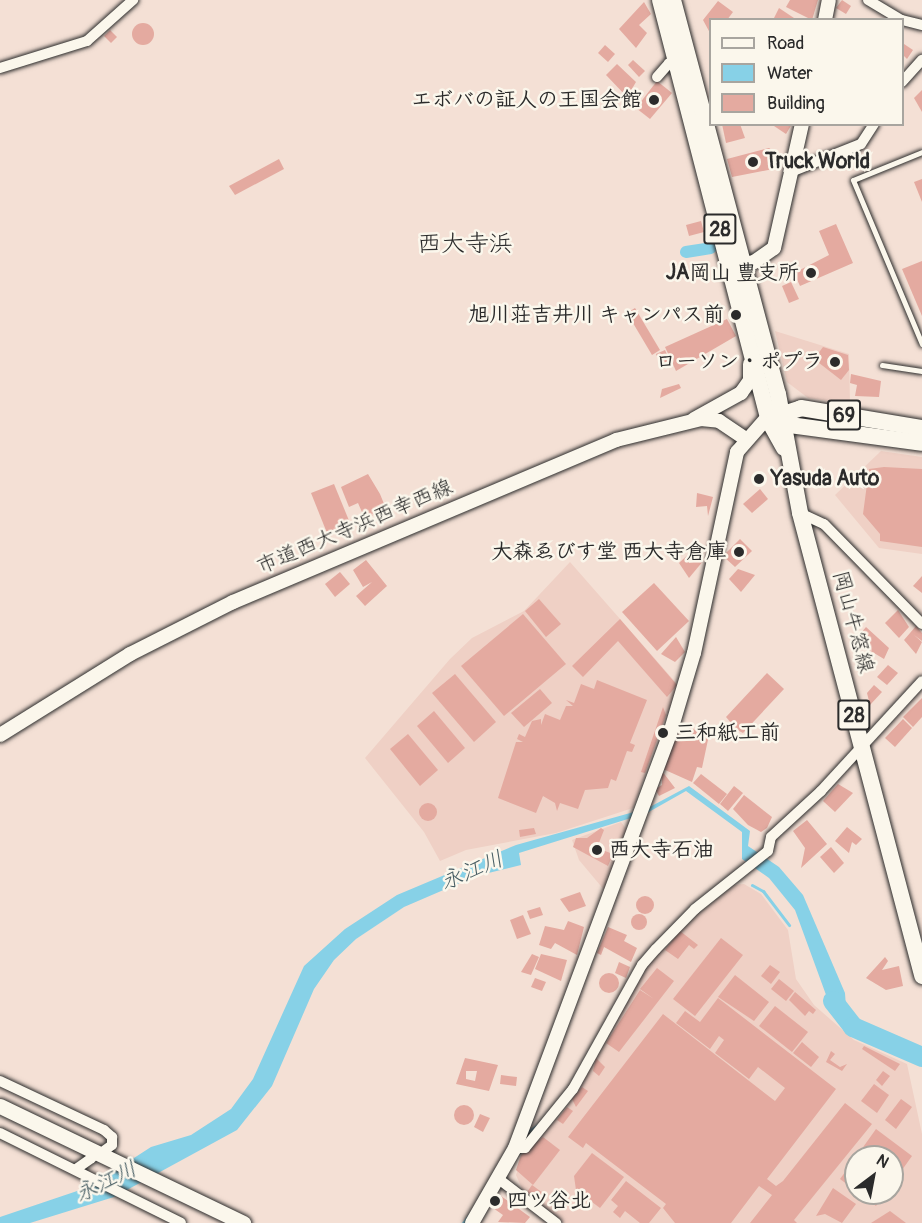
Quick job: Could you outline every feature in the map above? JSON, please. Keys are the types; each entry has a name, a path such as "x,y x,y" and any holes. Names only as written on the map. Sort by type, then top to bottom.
{"main road":[{"name":"岡山牛窓線","path":"660,0 736,266 778,394 779,420"},
{"name":"岡山牛窓線","path":"673,0 736,266 749,339 779,420 800,513 922,976"},
{"name":"69","path":"779,420 801,408 922,428"},
{"name":"69","path":"779,420 922,443"},
{"path":"0,1106 106,1154 161,1184 243,1223"}],"street":[{"path":"0,68 87,41 133,0"},
{"path":"826,18 830,0"},
{"path":"868,0 899,18"},
{"path":"904,20 922,25"},
{"path":"904,81 922,60"},
{"path":"657,77 676,61"},
{"path":"736,266 765,257 774,248 802,126"},
{"path":"793,171 861,144 873,126"},
{"path":"692,420 741,393 750,380 749,339"},
{"name":"市道西大寺浜西幸西線","path":"0,735 130,654 233,602 616,440 692,420 719,421 744,438"},
{"path":"472,1223 500,1180 517,1143 643,803 694,653 723,507 744,438 779,420"},
{"path":"800,513 824,524 922,624"},
{"path":"517,1143 525,1148 573,1089 642,965 695,909 768,851 771,837 863,746 922,681"},
{"path":"0,1082 104,1130 112,1137 112,1145 106,1154"},
{"path":"0,1133 181,1223"},
{"path":"79,1172 92,1158"},
{"path":"500,1180 556,1223"}],"lane":[{"path":"922,152 853,180 922,344"},
{"path":"882,365 922,371"}],"shaded area":[{"path":"775,331 849,354 850,404 808,398 787,382"},
{"path":"881,451 922,457 922,554 879,548 835,495"},
{"path":"570,562 678,685 633,808 556,833 466,850 440,861 424,832 365,758 450,659 472,638 524,611"},
{"name":"西大寺石油","path":"621,822 627,830 605,891 579,860 572,840"},
{"path":"744,884 761,894 788,930 796,979 814,1005 854,1040 907,1064 922,1134 922,1223 564,1223 523,1191 516,1175 523,1155 568,1106 648,965 698,914 734,885"}],"water":[{"path":"689,786 750,831 748,846 779,867 803,895 845,993 847,1022 829,1003 795,910 769,878 742,859 742,832 686,791 647,813 519,853 521,865 476,876 404,907 356,939 334,960 314,989 272,1086 237,1130 114,1197 30,1223 0,1223 0,1217 89,1187 151,1147 191,1135 231,1109 253,1079 304,966 345,929 397,895 516,845 648,808"}],"building":[{"path":"790,0 818,0 813,18 786,7"},
{"path":"842,0 851,6 846,14 836,8"},
{"path":"718,1 733,12 728,18 709,18 709,31 703,20"},
{"path":"644,2 651,14 639,25 647,33 636,48 619,29"},
{"path":"779,8 794,18 774,18"},
{"path":"143,23 151,26 154,34 151,42 143,45 135,42 132,34 135,26"},
{"path":"110,30 117,37 111,43 104,36"},
{"path":"904,44 913,50 907,59 904,56"},
{"path":"605,45 615,54 608,62 598,53"},
{"path":"633,60 645,71 639,77 628,65"},
{"path":"617,64 636,82 627,97 606,75"},
{"name":"エボバの証人の王国会館","path":"657,81 672,93 650,119 636,108"},
{"path":"922,90 922,112 914,98"},
{"path":"722,126 741,126 745,138 726,143"},
{"path":"774,126 791,126 786,134"},
{"name":"Truck World","path":"769,148 782,157 772,163 773,169 732,177 727,159"},
{"path":"279,159 284,169 235,195 229,186"},
{"path":"922,179 922,202 914,182"},
{"path":"701,221 704,232 689,236 686,225"},
{"path":"836,224 853,263 800,286 794,273 829,255 819,231"},
{"path":"922,261 922,316 902,269"},
{"path":"791,282 799,299 789,303 782,286"},
{"path":"635,308 660,350 652,355 627,313"},
{"path":"727,319 736,336 676,371 665,347"},
{"path":"823,347 848,355 849,370 841,380 814,359"},
{"path":"665,350 672,365 663,369 656,354"},
{"path":"851,374 881,381 879,397 855,396 857,385 850,383"},
{"path":"679,384 681,388 660,398 662,389"},
{"path":"884,467 922,469 922,547 880,541 880,534 863,514 869,469"},
{"path":"368,474 389,516 383,519 381,512 365,519 358,503 349,507 341,487"},
{"path":"334,484 350,523 327,533 311,493"},
{"path":"760,489 768,499 752,513 743,504"},
{"path":"697,493 713,497 708,516 707,506 696,507"},
{"name":"大森ゑびす堂 西大寺倉庫","path":"740,539 752,551 735,567 723,556"},
{"path":"694,549 704,560 689,578 679,563"},
{"path":"366,560 387,586 365,606 356,596 372,582 363,587 353,570"},
{"path":"738,569 755,575 741,592 729,579"},
{"path":"340,572 350,584 335,597 325,584"},
{"path":"922,576 922,593 913,586"},
{"path":"654,583 689,621 657,651 622,612"},
{"path":"539,599 561,624 546,637 525,611"},
{"path":"898,610 909,627 899,638 885,623"},
{"path":"523,614 566,664 504,716 461,666"},
{"path":"620,619 677,685 667,697 618,641 583,677 572,666"},
{"path":"916,626 922,633 922,641 914,635 922,642 916,654 904,640"},
{"path":"866,627 889,648 884,659 869,650 871,648 860,634"},
{"path":"676,637 685,652 675,662 661,654"},
{"path":"888,665 898,673 887,685 877,677"},
{"path":"767,673 784,689 743,733 737,730 726,717"},
{"path":"455,674 496,722 474,742 432,693"},
{"path":"597,680 647,700 630,743 635,745 632,752 627,751 616,781 611,779 608,788 585,790 578,809 560,803 557,811 555,803 543,796 536,813 498,798 516,742 523,742 517,739 519,734 525,737 532,721 541,719 541,725 545,714 560,720 566,706 573,706 566,700 574,703 581,684 594,689"},
{"path":"874,685 882,692 870,705 867,693"},
{"path":"540,689 552,703 524,727 511,713"},
{"path":"922,698 922,717 913,727 903,717"},
{"path":"663,707 666,715 645,773 641,772"},
{"path":"434,711 465,748 448,763 417,726"},
{"path":"903,719 912,728 895,747 885,738"},
{"path":"679,724 709,735 702,768 697,767 692,782 663,769"},
{"path":"408,734 438,770 420,786 390,749"},
{"path":"662,771 675,788 659,796 655,789 662,785"},
{"path":"701,774 727,794 719,804 693,783"},
{"path":"838,784 853,793 835,812 823,801"},
{"path":"734,786 743,793 728,811 720,804"},
{"path":"744,795 772,817 767,828 761,832 748,825 733,809"},
{"path":"424,803 432,803 437,808 435,819 424,821 419,816 419,808"},
{"path":"807,820 827,844 801,868 805,848 793,831"},
{"path":"847,827 862,839 856,845 852,842 849,853 835,841"},
{"path":"534,828 536,834 520,837 519,830"},
{"path":"601,828 604,830 597,848 613,854 608,866 573,847 576,838 587,838"},
{"path":"831,847 844,863 834,873 820,857"},
{"path":"580,892 586,906 569,912 560,899"},
{"path":"645,896 651,899 654,905 651,911 645,914 639,911 636,905 639,899"},
{"path":"540,907 543,915 530,919 527,911"},
{"path":"639,914 645,916 647,922 645,928 639,930 633,928 631,922 633,916"},
{"path":"523,915 531,934 517,939 510,920"},
{"path":"568,921 584,927 577,955 555,943 551,949 539,945 545,926 564,930"},
{"path":"608,927 627,935 624,941 637,948 631,962 604,947 601,955 597,953"},
{"path":"680,931 698,945 694,949 689,945 678,959 665,950"},
{"path":"721,938 743,955 695,1016 673,999"},
{"path":"532,954 539,957 531,975 521,972"},
{"path":"541,954 567,960 561,981 535,969"},
{"path":"885,957 888,961 882,970 899,966 903,986 886,990 866,978"},
{"path":"619,962 630,967 626,978 615,973"},
{"path":"770,965 780,972 771,984 761,976"},
{"path":"657,968 674,981 619,1052 606,1043 640,990 654,999 640,989"},
{"path":"609,973 616,976 619,983 616,990 609,993 602,990 599,983 602,976"},
{"path":"735,975 769,1002 754,1021 718,997"},
{"path":"535,978 546,982 542,991 531,987"},
{"path":"779,979 794,991 786,1001 771,989"},
{"path":"795,992 816,1010 813,1014 809,1011 805,1016 789,1000"},
{"path":"718,998 836,1089 767,1179 776,1186 783,1181 845,1103 872,1124 855,1145 844,1145 844,1158 794,1220 797,1223 750,1223 772,1195 759,1186 731,1223 675,1223 663,1208 666,1204 586,1143 583,1148 568,1137 663,1014 775,1101 785,1088 758,1067 749,1079 715,1053 724,1040 719,1036 710,1049 676,1023 685,1011 700,1022"},
{"path":"775,1006 808,1032 792,1052 759,1026"},
{"path":"802,1042 819,1057 811,1067 793,1053"},
{"path":"864,1046 900,1064 895,1071 862,1049"},
{"path":"831,1051 835,1054 830,1060 840,1067 847,1064 842,1071 826,1062"},
{"path":"465,1058 498,1065 489,1091 456,1084","holes":["466,1071 477,1071 475,1081 466,1079"]},
{"path":"596,1058 605,1067 599,1076 593,1071"},
{"path":"883,1071 890,1076 882,1086 876,1080"},
{"path":"501,1075 517,1077 516,1086 500,1084"},
{"path":"874,1084 889,1095 877,1113 861,1101"},
{"path":"582,1087 588,1091 576,1107 572,1099"},
{"path":"901,1099 912,1107 896,1129 885,1120"},
{"path":"460,1105 468,1105 474,1111 474,1119 468,1125 460,1125 454,1119 454,1111"},
{"path":"567,1107 573,1111 563,1124 557,1120"},
{"path":"480,1114 490,1118 483,1132 474,1127"},
{"path":"876,1129 897,1145 865,1145"},
{"path":"543,1137 560,1150 533,1185 516,1170 521,1155"},
{"path":"904,1150 912,1156 904,1167"},
{"path":"592,1153 624,1177 600,1208 576,1190 574,1176"},
{"path":"626,1181 661,1208 649,1223 640,1223 625,1211 620,1218 613,1212 618,1206 611,1200"},
{"path":"532,1185 547,1196 541,1203 527,1192"},
{"path":"833,1188 844,1196 844,1205 855,1205 842,1223 825,1214 816,1216"},
{"path":"501,1196 530,1217 525,1223 498,1222 503,1215 493,1208"},
{"path":"890,1211 906,1223 871,1223"}],"waterway":[{"path":"686,252 711,248"},
{"path":"752,885 763,891 789,925"},
{"name":"永江川","path":"833,1001 853,1027 922,1057"},
{"path":"526,1133 538,1125"},
{"path":"463,1223 470,1214"}],"place":[{"name":"エボバの証人の王国会館","path":"654,100"},
{"name":"Truck World","path":"753,162"},
{"name":"JA岡山 豊支所","path":"811,273"},
{"name":"旭川荘吉井川 キャンパス前","path":"736,315"},
{"name":"ローソン・ポプラ","path":"835,362"},
{"name":"Yasuda Auto","path":"759,479"},
{"name":"大森ゑびす堂 西大寺倉庫","path":"739,552"},
{"name":"三和紙工前","path":"663,733"},
{"name":"西大寺石油","path":"597,850"},
{"name":"四ツ谷北","path":"495,1201"}],"district":[{"name":"西大寺浜","path":"465,244"}]}
